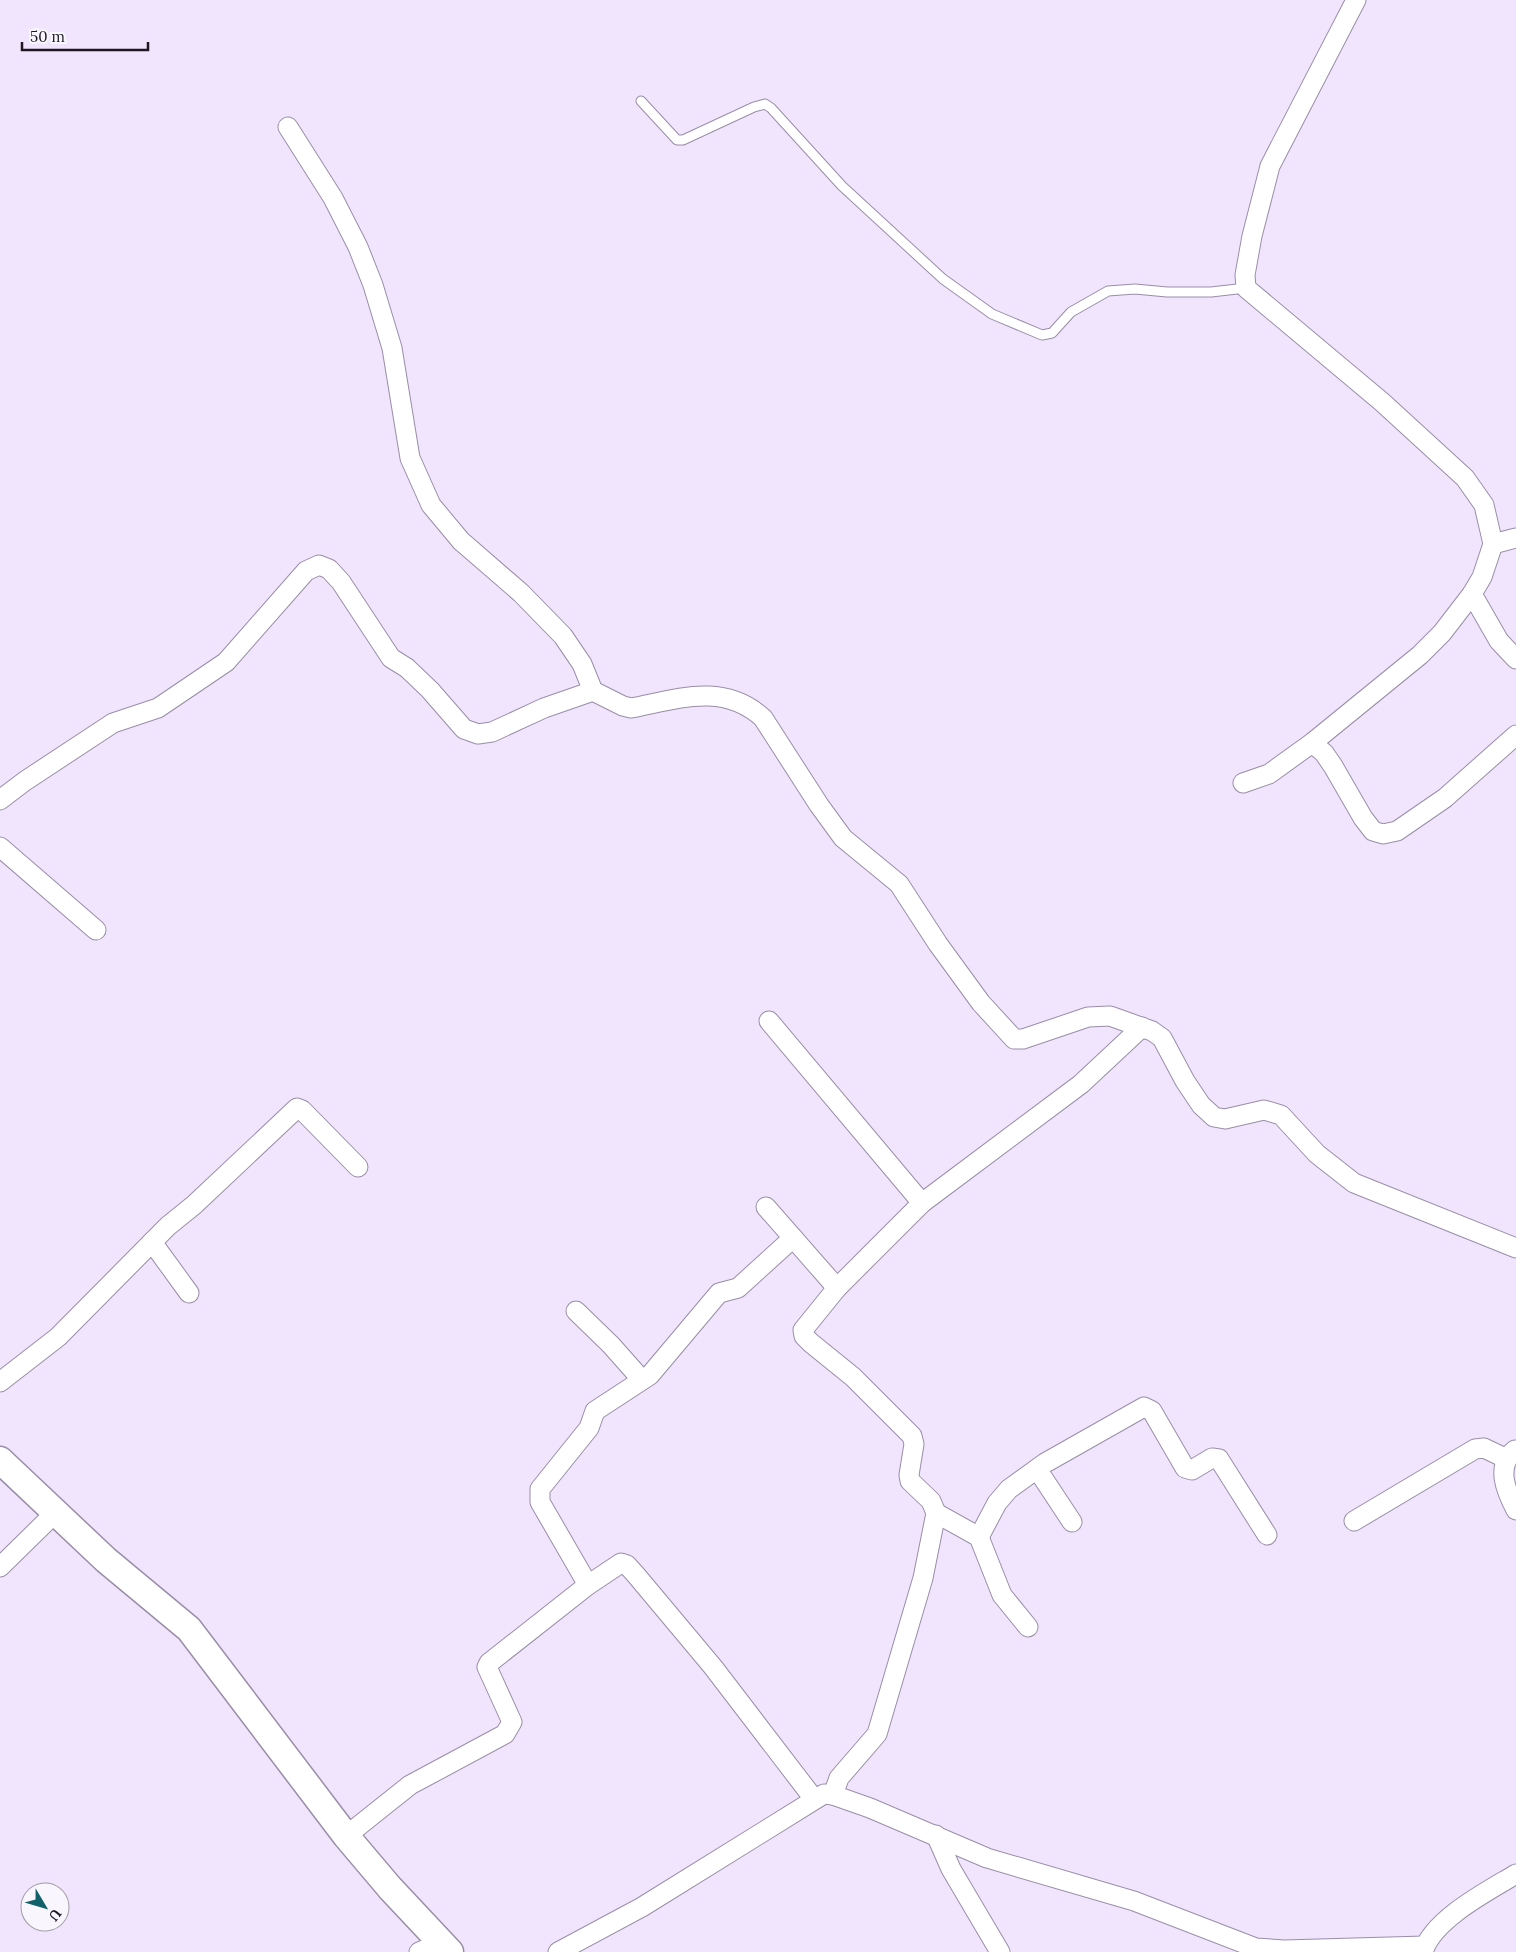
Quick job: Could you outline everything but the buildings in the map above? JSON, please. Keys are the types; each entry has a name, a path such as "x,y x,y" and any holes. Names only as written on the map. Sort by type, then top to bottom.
{"street":[{"path":"1243,782 1270,774 1312,743 1420,655 1442,633 1472,594 1482,577 1493,544 1484,505 1465,478 1382,402 1246,288 1252,236 1270,166 1356,0"},
{"path":"288,127 333,198 358,247 373,285 392,348 410,458 432,505 461,541 521,593 562,636 582,664 593,691 622,706 631,708 705,694 734,700 756,712 763,718 818,805 843,838 899,884 938,944 976,995 1014,1038 1024,1039 1088,1017 1110,1016 1142,1027 1162,1038 1196,1097 1214,1117 1225,1119 1264,1110 1281,1115 1317,1154 1354,1183 1516,1248"},
{"path":"1493,544 1516,538"},
{"path":"0,800 24,781 113,723 158,708 226,662 306,571 318,564 329,569 341,582 391,658 407,668 430,690 464,729 478,734 492,732 544,708 593,691"},
{"path":"1472,594 1499,640 1516,659"},
{"path":"1312,743 1324,753 1363,818 1373,831 1383,834 1397,831 1445,798 1516,735"},
{"path":"0,847 96,930"},
{"path":"770,1021 922,1203"},
{"path":"833,1795 839,1778 877,1734 923,1578 936,1513 931,1501 910,1481 914,1444 912,1436 854,1377 803,1333 806,1324 837,1288 922,1203 1081,1084 1118,1047 1142,1027"},
{"path":"0,1382 58,1337 152,1242 297,1108 302,1110 358,1167"},
{"path":"766,1207 837,1288"},
{"path":"588,1585 540,1502 538,1494 543,1484 589,1428 595,1411 650,1375 719,1293 738,1288 793,1238"},
{"path":"152,1242 189,1294"},
{"path":"576,1311 612,1345 642,1380"},
{"path":"979,1537 998,1503 1009,1489 1037,1469 1140,1409 1147,1408 1152,1411 1185,1468 1192,1470 1212,1458 1221,1462 1267,1535"},
{"path":"1354,1521 1475,1450 1484,1448 1512,1455 1503,1466 1503,1477 1516,1510"},
{"path":"0,1460 54,1513 139,1589 161,1603 189,1629 346,1836 437,1949"},
{"path":"1037,1469 1072,1522"},
{"path":"0,1567 54,1513"},
{"path":"936,1513 979,1537 1002,1595 1028,1627"},
{"path":"346,1836 410,1786 505,1734 512,1722 487,1666 489,1663 588,1585 622,1564 627,1565 714,1667 814,1799"},
{"path":"558,1952 642,1907 824,1794 833,1795 936,1835 987,1858 1134,1901 1256,1948 1284,1950 1424,1949 1446,1920 1464,1906 1516,1874"},
{"path":"936,1835 950,1869 1000,1952"}],"lane":[{"path":"641,101 677,140 683,140 754,107 765,104 771,108 842,186 943,279 992,314 1042,335 1052,333 1071,312 1108,292 1135,289 1167,292 1211,292 1246,288"}]}
